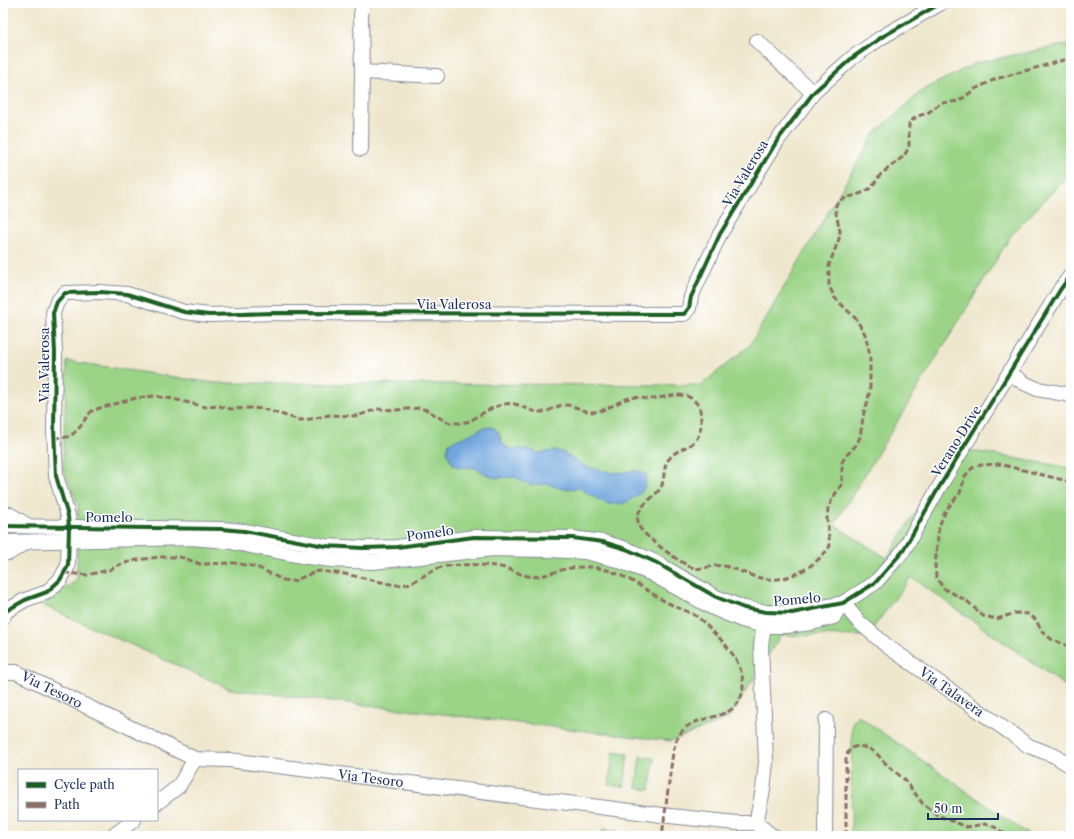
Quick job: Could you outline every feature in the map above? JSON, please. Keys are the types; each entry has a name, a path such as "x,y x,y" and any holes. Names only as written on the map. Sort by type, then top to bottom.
{"street":[{"path":"361,149 361,15 363,3"},
{"name":"Via Valerosa","path":"69,534 68,516 56,476 54,429 55,352 53,314 57,302 65,293 100,292 127,294 184,312 209,314 684,314 689,308 691,297 720,234 777,140 813,93 852,58 876,41 941,3"},
{"path":"757,41 813,93"},
{"path":"362,72 437,76"},
{"name":"Verano Drive","path":"843,603 875,583 903,551 938,489 1060,290 1071,275"},
{"path":"1010,373 1024,383 1037,389 1071,395"},
{"path":"3,514 9,514 27,526 27,542"},
{"name":"Pomelo","path":"3,526 27,526 69,534 192,538 226,541 301,556 331,560 373,562 493,549 585,552 617,560 650,573 713,608 742,620 764,626 787,626 812,623 834,618 843,603"},
{"name":"Pomelo","path":"3,542 27,542 69,534 222,529 244,531 325,546 363,548 397,547 474,537 572,538 603,542 626,548 655,562 716,597 744,608 766,612 792,613 843,603"},
{"path":"3,617 6,611 25,600 47,592 60,580 68,566 69,534"},
{"name":"Pomelo","path":"3,553 9,553 27,542"},
{"name":"Via Talavera","path":"843,603 859,622 893,651 1029,746 1055,756 1071,766"},
{"path":"766,612 761,646 766,762 763,790 756,823 772,836 787,836"},
{"name":"Via Tesoro","path":"3,672 16,672 195,759 229,760 670,816 736,823 756,823"},
{"path":"825,836 826,720"},
{"path":"158,802 179,786 195,759"},
{"path":"113,836 133,821"}],"green space":[{"path":"1071,44 1071,173 1012,234 834,525 887,558 955,448 1071,468 1071,690 911,577 867,636 781,635 729,718 671,741 230,689 42,605 77,580 78,505 63,468 67,361 214,383 701,385 750,345 874,134 923,90 976,63"},
{"path":"857,715 1031,836 851,836 852,723"},
{"path":"613,752 628,754 624,787 609,785"},
{"path":"640,756 654,758 650,790 636,788"},
{"path":"603,829 618,831 617,836 602,836"}],"water":[{"path":"490,427 497,431 505,446 511,449 527,449 539,453 557,451 584,466 591,468 615,473 633,471 642,472 646,474 646,484 641,493 627,502 608,504 580,488 563,489 548,484 530,485 515,477 494,478 475,468 459,467 454,465 447,452 449,443 484,428"}],"marked path":[{"path":"54,438 67,437 73,434 92,411 136,398 155,396 206,407 219,406 231,409 263,409 300,420 329,415 357,416 377,409 397,410 419,408 427,410 450,423 470,421 493,408 506,404 518,405 538,412 545,412 563,405 593,412 603,410 625,399 633,397 651,399 678,395 685,396 691,398 700,410 700,433 693,443 673,454 667,462 664,478 659,491 645,504 638,514 640,528 649,538 665,551 694,568 724,566 765,579 783,578 793,575 802,571 818,560 830,546 827,519 828,509 832,499 842,484 842,462 857,444 860,437 870,387 870,355 865,334 856,319 834,297 829,285 829,265 839,239 840,231 835,209 836,205 840,200 862,193 871,188 881,174 904,156 909,147 909,123 916,117 929,112 941,103 959,101 975,89 996,79 1071,58"},
{"path":"1071,482 999,464 981,465 972,468 965,476 960,493 946,510 939,526 935,566 936,576 943,588 967,601 983,616 997,619 1015,613 1028,614 1035,619 1042,631 1051,639 1071,647"},
{"path":"64,573 87,575 109,570 121,564 137,560 160,557 179,557 200,564 234,563 257,567 283,580 289,581 294,581 319,571 345,574 395,585 402,585 415,581 438,568 455,565 484,565 498,567 533,577 542,576 569,568 581,567 600,568 619,574 665,601 700,619 729,649 738,663 743,679 741,698 735,706 728,712 690,724 678,737 673,752 662,836"},
{"path":"846,836 846,759 851,748 858,746 868,748 876,753 888,766 904,779 923,804 937,815 967,827 985,824 993,826 1008,836"}],"cycle path":[{"path":"3,617 6,611 25,600 47,592 60,580 68,566 68,516 56,476 54,429 55,352 53,313 57,302 65,293 100,292 127,294 184,312 209,315 273,313 684,314 689,308 691,297 720,234 777,141 814,92 852,58 882,37 941,3"},
{"path":"3,526 222,529 244,531 325,546 363,548 397,547 474,537 572,538 603,542 626,549 655,562 716,597 744,608 766,612 792,613 843,603 875,583 903,551 938,489 1060,290 1071,275"}]}
